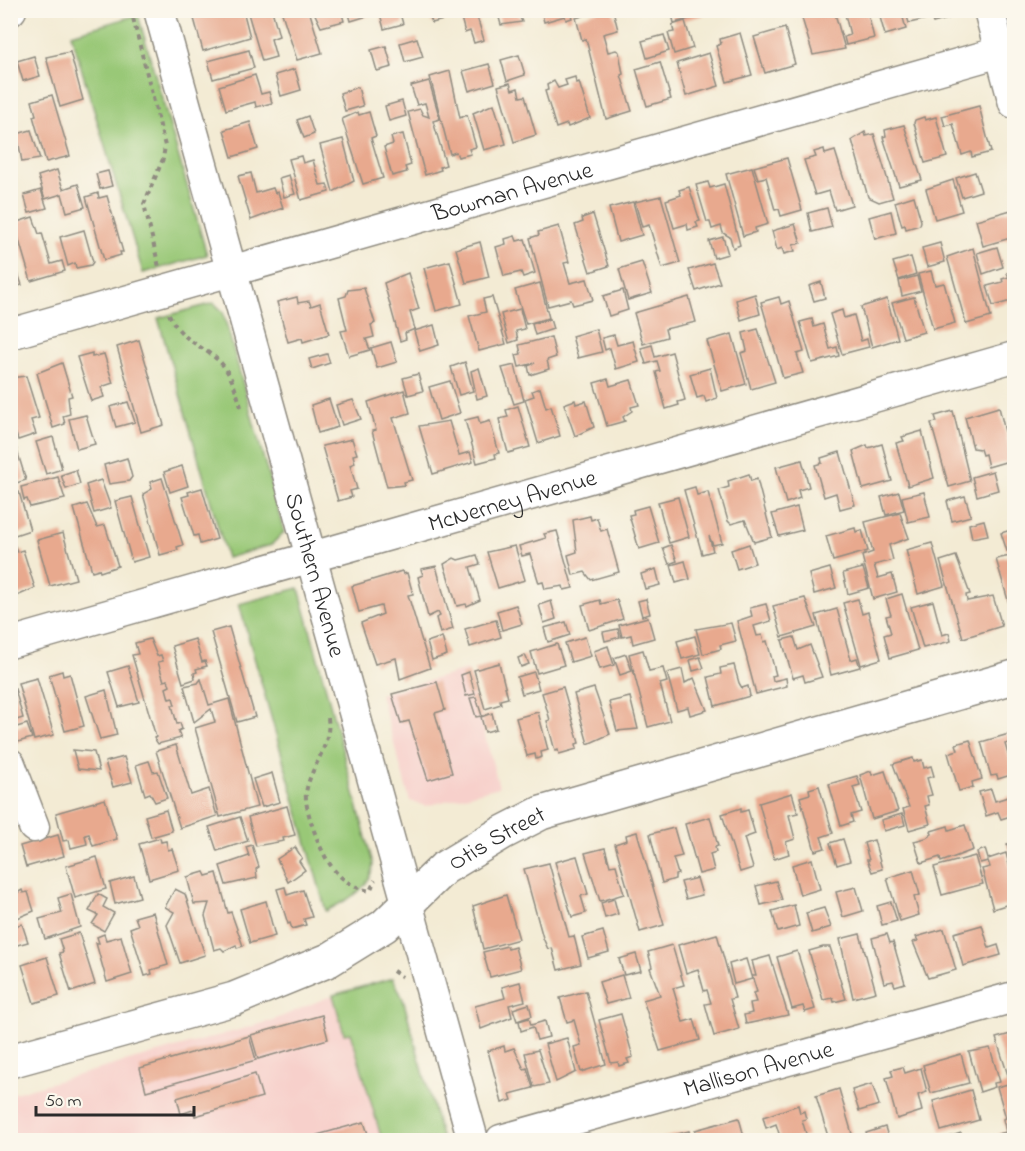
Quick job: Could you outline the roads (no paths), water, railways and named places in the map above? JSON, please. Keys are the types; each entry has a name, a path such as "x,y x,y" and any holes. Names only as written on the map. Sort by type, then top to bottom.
{"main road":[{"name":"Otis Street","path":"10,1061 234,999 329,960 384,926 444,868 502,832 541,813 1014,677"}],"street":[{"name":"Southern Avenue","path":"159,10 309,558 408,902 473,1140"},
{"path":"989,10 1008,50 1014,103"},
{"name":"Bowman Avenue","path":"10,334 1008,50"},
{"name":"McNerney Avenue","path":"10,643 1014,357"},
{"path":"10,764 33,827"},
{"name":"Mallison Avenue","path":"501,1140 1014,997"}]}
